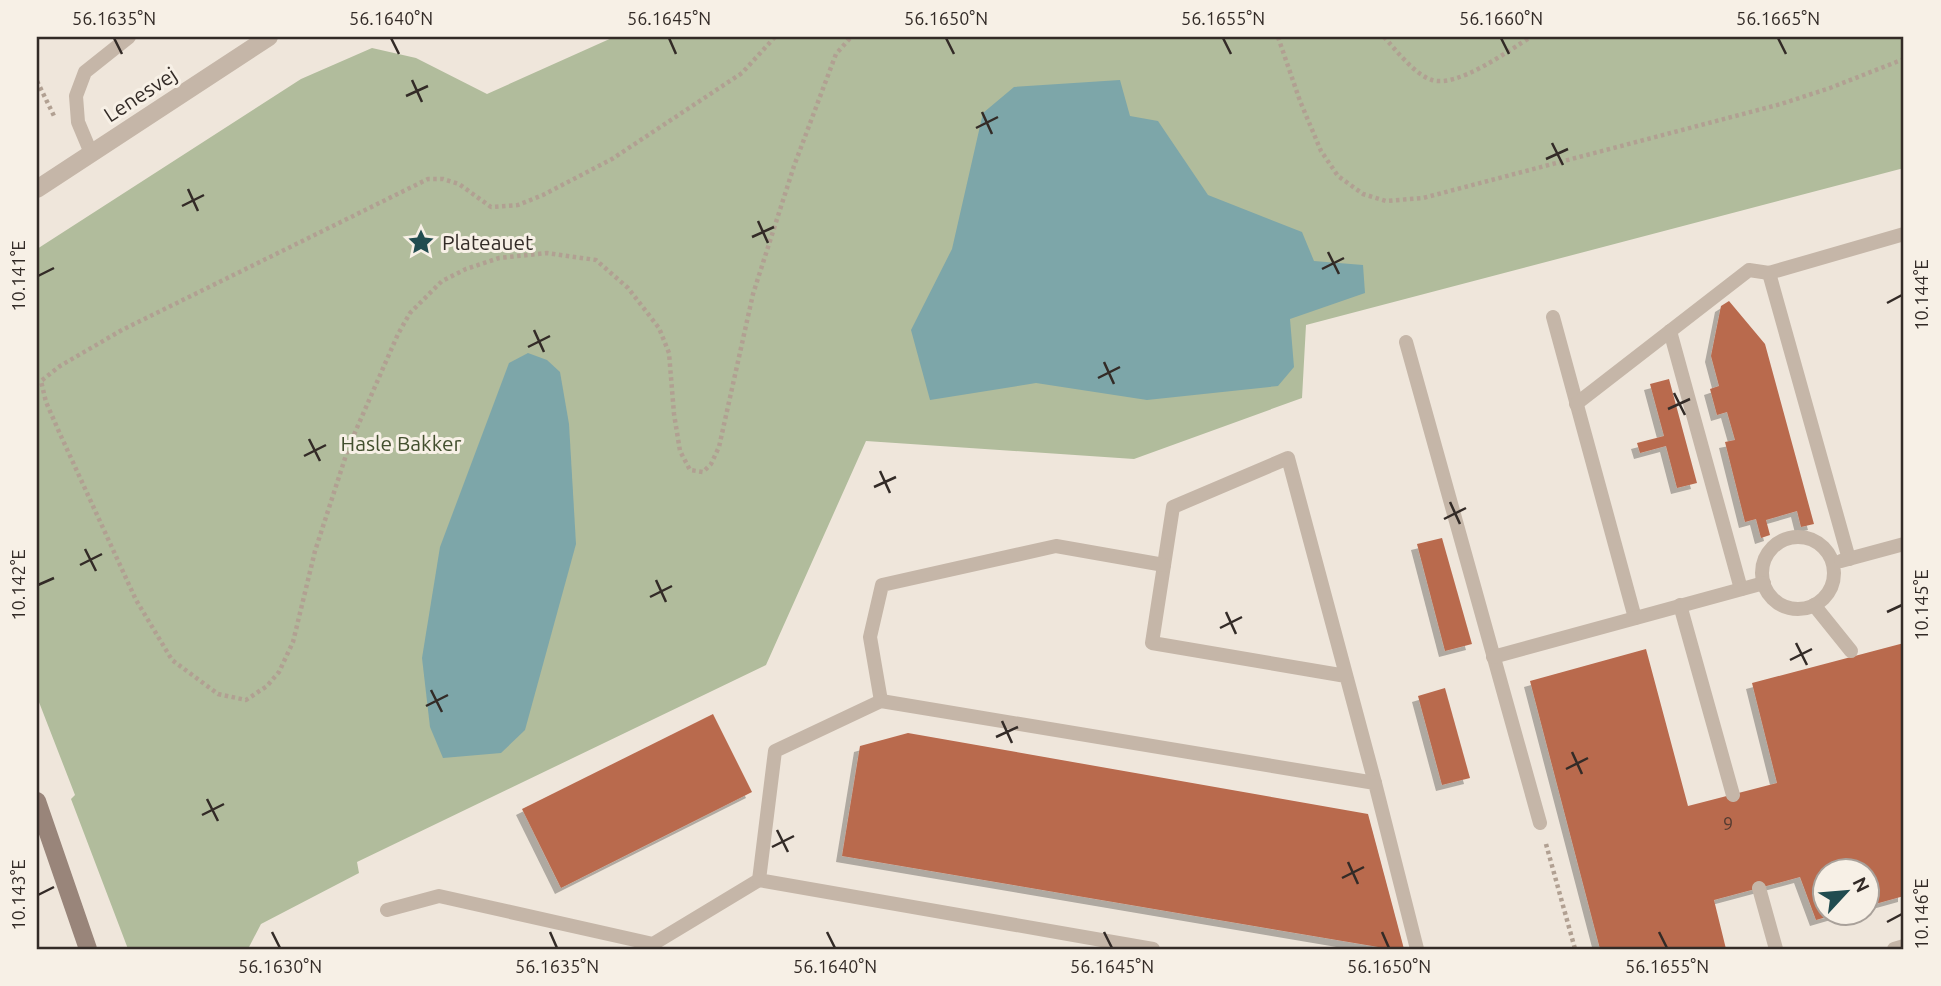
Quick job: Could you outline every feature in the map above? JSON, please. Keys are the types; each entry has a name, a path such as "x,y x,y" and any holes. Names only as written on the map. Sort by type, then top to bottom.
{"street":[{"name":"Lenesvej","path":"37,189 269,37"},
{"path":"37,801 88,949"}],"lane":[{"path":"91,153 78,122 76,96 85,72 129,37"},
{"path":"1576,404 1749,270 1769,273 1904,234"},
{"path":"1769,273 1849,559"},
{"path":"1553,317 1635,618"},
{"path":"1670,331 1741,589"},
{"path":"1406,342 1540,822"},
{"path":"1346,676 1152,643 1173,507 1288,458 1375,783 1417,949"},
{"path":"1788,538 1811,539 1828,553 1833,563 1831,588 1824,598 1802,609 1778,603 1763,583 1764,560 1770,550 1788,538"},
{"path":"1833,563 1904,544"},
{"path":"881,701 870,637 882,585 1056,546 1164,565"},
{"path":"1493,657 1763,583"},
{"path":"1680,605 1733,795"},
{"path":"1814,605 1851,651"},
{"path":"759,880 775,751 881,701 1375,783"},
{"path":"387,910 439,896 653,944 759,880 1153,949"},
{"path":"1759,888 1776,949"},
{"path":"1894,949 1904,946"}],"path":[{"path":"775,37 743,73 612,159 543,195 518,205 491,207 459,184 443,179 428,179 122,330 39,381 55,424 136,600 172,660 218,694 246,700 267,686 279,672 293,642 315,551 349,446 398,334 410,313 442,281 466,269 499,258 547,253 596,260 628,288 659,328 669,354 680,451 690,470 703,472 711,464 719,447 753,294 794,166 836,54 851,37"},
{"path":"1278,37 1321,151 1338,176 1363,194 1386,201 1423,198 1781,104 1904,59"},
{"path":"1384,37 1410,67 1432,80 1451,81 1470,73 1531,37"},
{"path":"1540,822 1575,949"}],"green space":[{"name":"Hasle Bakker","path":"614,37 1904,37 1904,168 1306,325 1302,398 1134,459 866,441 766,665 357,862 359,873 261,924 248,949 128,949 71,799 75,795 37,697 37,249 301,79 372,48 416,58 487,94"}],"water":[{"path":"1120,80 1130,116 1158,121 1208,195 1302,232 1314,261 1363,265 1365,293 1290,319 1294,367 1278,386 1147,400 1036,383 930,400 911,330 952,249 983,113 1014,87"},
{"path":"528,353 547,360 560,372 569,424 576,544 525,730 501,753 443,758 430,727 422,658 440,547 509,363"}],"building":[{"path":"1729,301 1765,344 1814,524 1801,527 1797,511 1766,520 1770,535 1761,538 1756,519 1745,522 1725,442 1735,440 1727,412 1717,415 1710,389 1719,386 1711,356 1721,306"},
{"path":"1669,379 1697,483 1677,488 1666,446 1640,453 1637,443 1664,436 1650,384"},
{"path":"1442,538 1472,644 1445,651 1417,544"},
{"path":"1904,643 1904,896 1882,902 1882,856 1812,856 1812,909 1800,877 1714,900 1726,949 1600,949 1530,681 1646,649 1688,806 1777,783 1752,683"},
{"path":"1445,688 1470,778 1442,785 1418,696"},
{"path":"713,714 752,792 561,888 522,809"},
{"path":"908,733 1368,814 1404,949 1390,949 842,856 860,746"}],"place":[{"name":"Plateauet","path":"421,242"}]}
